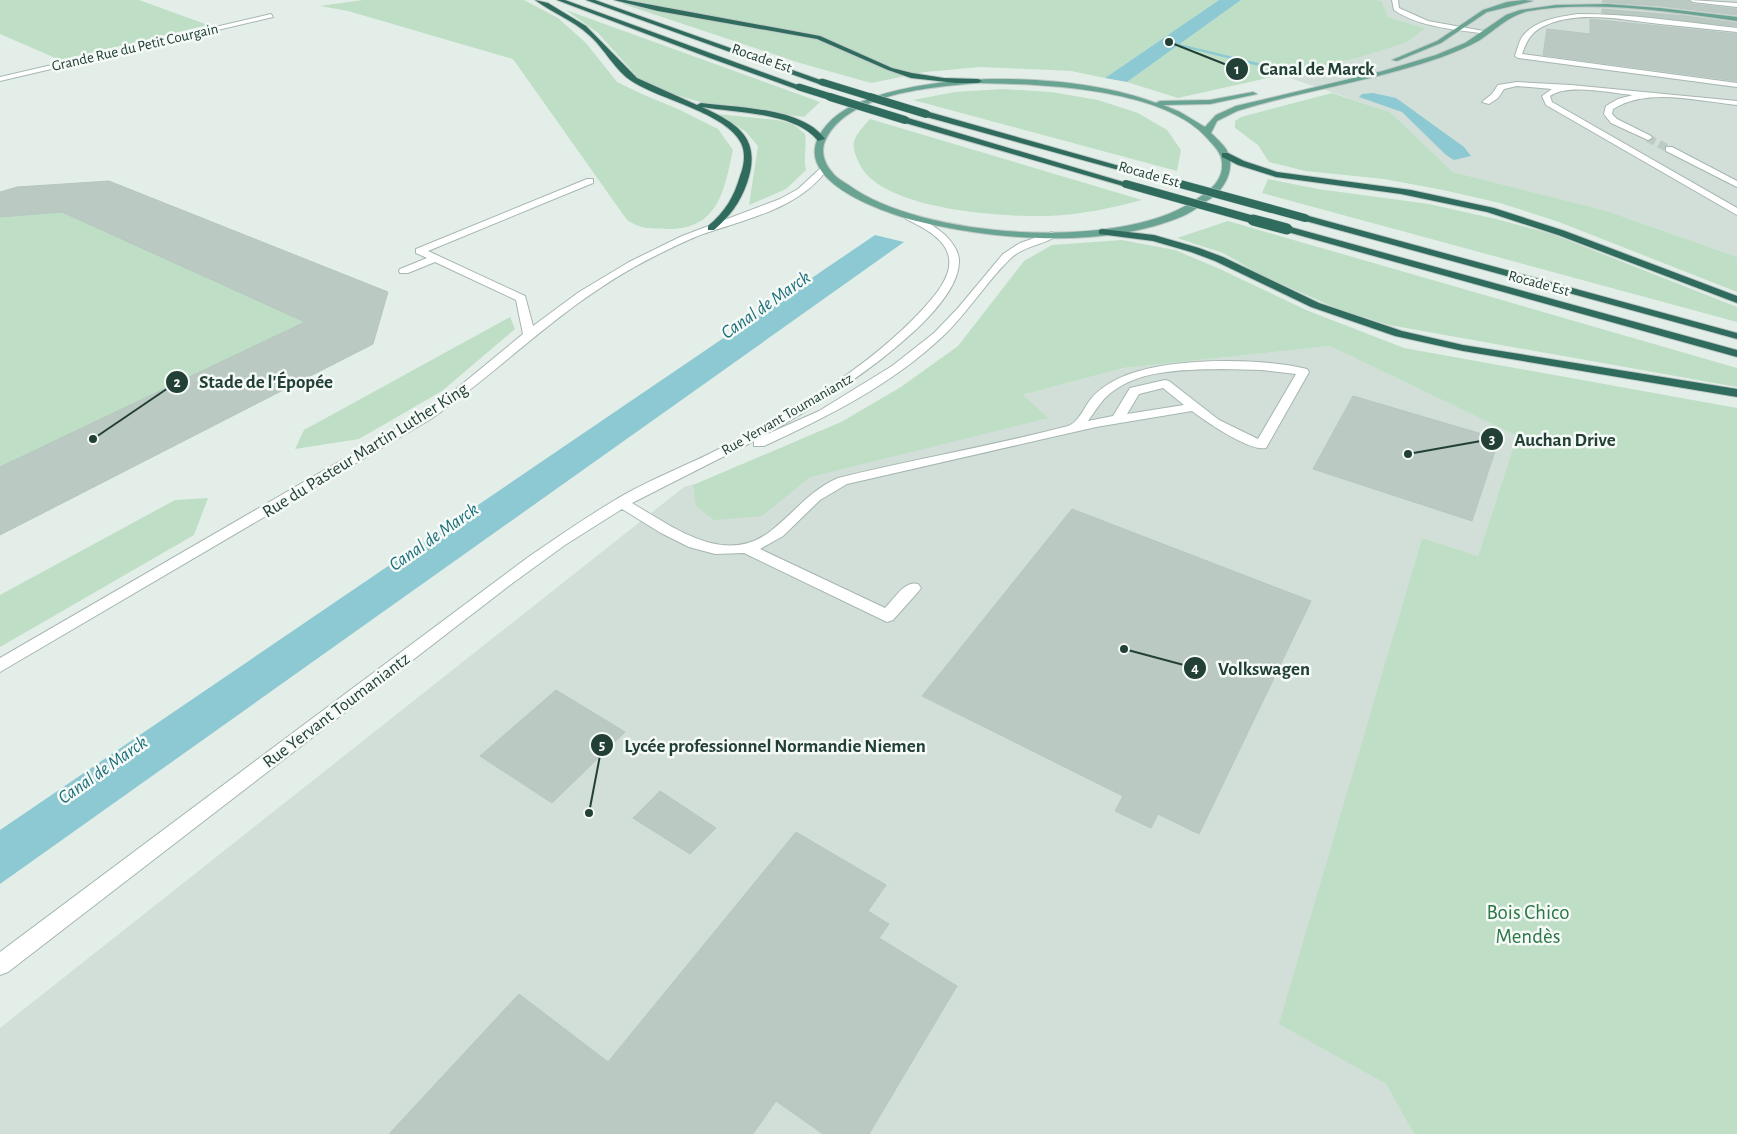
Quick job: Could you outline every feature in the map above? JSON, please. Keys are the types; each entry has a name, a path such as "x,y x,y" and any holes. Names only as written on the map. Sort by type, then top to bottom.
{"highway":[{"path":"538,0 586,28 626,74 634,80 728,125 743,138 747,147 748,165 735,204 730,211 710,228"},
{"name":"Rocade Est","path":"560,0 799,87 905,120 1126,184 1737,354"},
{"name":"Rocade Est","path":"589,0 822,82 926,114 1737,336"},
{"path":"617,0 818,37 843,46 890,69 913,76 939,80 978,82"},
{"path":"670,97 711,107 796,121 815,130 821,138"},
{"path":"1224,155 1247,166 1287,176 1397,190 1494,211 1566,234 1737,300"},
{"path":"1102,232 1154,238 1196,250 1219,259 1315,306 1399,334 1463,348 1737,393"}],"main road":[{"path":"1386,63 1428,48 1489,9 1507,4 1536,0"},
{"path":"1621,0 1737,14"},
{"path":"1207,133 1214,120 1233,110 1409,66 1450,52 1486,32 1512,14 1536,8 1558,5 1628,6 1737,19"},
{"path":"978,82 1058,84 1104,91 1142,101 1184,118 1207,133 1218,144 1224,155 1226,170 1221,184 1198,204 1157,221 1102,232 1052,235 977,231 909,217 878,206 837,182 824,168 819,153 821,138 836,119 854,108 876,99 923,87 978,82"},
{"path":"1142,101 1173,104 1210,102 1264,92"}],"street":[{"path":"1395,0 1395,7 1402,13 1424,20 1486,32"},
{"path":"1693,0 1737,5"},
{"name":"Grande Rue du Petit Courgain","path":"0,79 271,16"},
{"path":"1737,30 1613,16 1571,16 1535,28 1519,46 1518,56 1737,85"},
{"path":"1486,102 1501,87 1510,84 1737,103"},
{"path":"1571,88 1560,88 1550,92 1546,96 1549,103 1737,212"},
{"path":"1648,138 1614,121 1608,114 1609,108 1615,102 1630,97 1651,95"},
{"path":"1669,149 1737,184"},
{"name":"Rue du Pasteur Martin Luther King","path":"0,666 427,416 474,383 529,335 575,299 617,272 664,248 804,190 815,182 824,168"},
{"path":"529,335 521,298 420,251 590,181"},
{"name":"Rue Yervant Toumaniantz","path":"0,965 531,563 588,522 621,502 770,428 841,385 892,346 928,310 950,280 954,268 951,248 940,235 909,217"},
{"name":"Rue Yervant Toumaniantz","path":"683,471 796,428 874,385 920,351 938,335 962,310 1007,256 1023,244 1052,235"},
{"path":"404,271 435,258"},
{"path":"1076,428 1102,394 1120,382 1139,374 1226,364 1261,366 1303,372 1261,445 1225,430 1165,384 1134,391 1117,420"},
{"path":"621,502 694,544 714,550 746,548 761,543 776,534 813,498 824,490 843,481 1188,403"},
{"path":"746,548 887,616 913,588"}],"shaded area":[{"path":"1374,0 1737,0 1737,257 1607,211 1453,172 1390,112 1281,75 1357,58 1425,28 1388,17 1381,2"},
{"path":"1330,346 1517,436 1478,556 1422,538 1280,1024 1386,1084 1414,1134 0,1134 0,1028 684,487 1123,368"}],"green space":[{"path":"0,0 139,0 208,25 60,60 0,34"},
{"path":"363,0 524,0 558,18 586,43 617,82 718,129 733,150 722,193 716,205 698,223 684,228 646,228 627,220 513,59 348,11 320,6"},
{"path":"624,0 1219,0 1105,78 1071,71 980,67 925,72 871,83 800,63 623,4"},
{"path":"1241,0 1381,1 1388,17 1425,28 1407,42 1357,58 1178,98 1127,82"},
{"path":"566,10 820,102 804,117 707,104 670,93 642,82 598,33"},
{"path":"1003,89 1051,92 1098,100 1138,113 1167,130 1181,150 1177,171 913,100 955,92"},
{"path":"1332,93 1390,112 1453,172 1607,211 1737,257 1737,292 1559,222 1500,203 1384,179 1305,171 1269,162 1258,145 1235,128 1235,121 1241,117"},
{"path":"717,114 777,120 793,124 805,134 806,170 786,189 749,205 758,146 745,131"},
{"path":"870,119 1142,200 1096,211 1048,216 974,212 945,208 917,201 893,192 873,180 860,165 854,151 854,140"},
{"path":"1268,179 1318,189 1429,204 1552,234 1737,307 1737,322 1262,193"},
{"path":"109,181 388,292 373,344 0,535 0,192 17,187"},
{"path":"1228,221 1737,368 1737,387 1389,325 1336,308 1263,276 1223,253 1177,238"},
{"name":"Bois Chico Mendès","path":"1122,240 1175,250 1306,310 1404,348 1737,408 1737,1134 1414,1134 1386,1084 1279,1024 1422,538 1478,556 1517,436 1330,346 1123,368 1023,395 1048,418 810,477 762,516 714,520 696,506 693,485 841,422 901,387 958,346 1024,261 1052,245"},
{"path":"510,317 515,329 442,391 359,439 295,449 304,430"},
{"path":"208,498 194,535 0,647 0,595 175,500"}],"water":[{"path":"1219,0 1241,0 1127,82 1105,78"},
{"path":"1373,93 1396,98 1464,147 1471,156 1454,160 1446,155 1402,112 1359,97 1362,94"},
{"path":"875,235 904,242 0,884 0,830"}],"building":[{"path":"1603,0 1688,0 1693,4 1737,9 1737,15 1660,6 1602,2"},
{"path":"1602,9 1686,16 1737,23 1737,26 1602,13"},
{"path":"1590,19 1737,34 1737,81 1543,55 1547,29 1590,34"},
{"path":"109,181 388,292 373,344 0,535 0,467 305,322 62,212 0,217 0,192 17,187"},
{"path":"1353,396 1499,439 1472,521 1313,469"},
{"path":"1072,509 1311,601 1199,834 1158,814 1151,828 1115,811 1123,796 922,696"},
{"path":"556,690 625,732 552,803 480,756"},
{"path":"660,791 716,828 690,854 633,818"},
{"path":"796,832 886,885 868,911 889,924 879,938 957,986 869,1134 823,1134 776,1101 753,1134 389,1134 519,994 608,1062"}],"waterway":[{"path":"1169,42 1277,69"}],"tunnel":[{"path":"1648,138 1669,149"}],"place":[{"name":"Canal de Marck","path":"1169,42"},
{"name":"Stade de l'Épopée","path":"93,439"},
{"name":"Auchan Drive","path":"1408,454"},
{"name":"Volkswagen","path":"1124,649"},
{"name":"Lycée professionnel Normandie Niemen","path":"589,813"}]}
